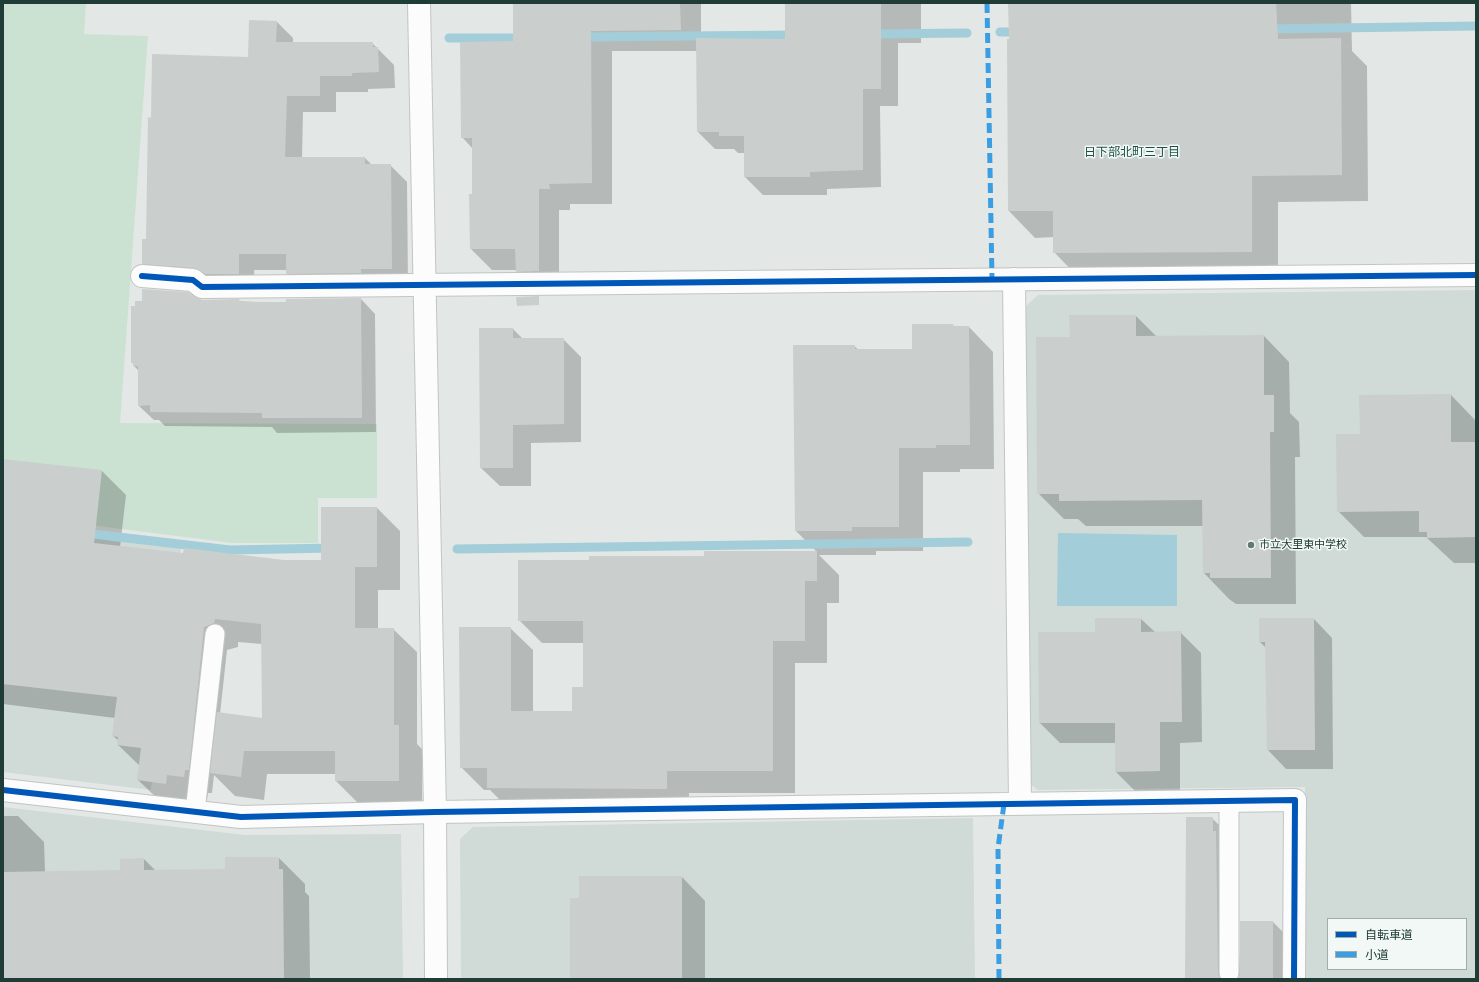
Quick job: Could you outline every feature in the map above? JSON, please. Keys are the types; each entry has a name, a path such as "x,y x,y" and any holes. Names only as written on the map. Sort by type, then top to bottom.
{"street":[{"path":"419,3 435,812 436,979"},
{"path":"142,276 192,280 202,287 1476,275"},
{"path":"1014,279 1020,804"},
{"path":"3,790 241,817 435,812 1295,800 1294,979"}],"lane":[{"path":"195,812 215,634"},
{"path":"1229,801 1229,973"}],"shaded area":[{"name":"市立大里東中学校","path":"1476,290 1476,979 1303,979 1305,787 1038,790 1029,783 1024,308 1038,295"},
{"path":"3,527 181,548 151,790 3,772"},
{"path":"3,807 245,835 401,834 403,979 3,979"},
{"path":"973,818 975,979 461,979 460,839 473,827"}],"green space":[{"path":"3,3 86,3 84,34 148,36 120,423 377,424 377,498 318,498 318,543 232,543 3,514"}],"water":[{"path":"1058,533 1177,535 1177,606 1057,606"}],"building":[{"path":"513,3 680,3 681,30 591,31 592,183 549,184 550,189 539,189 539,271 516,272 515,249 470,249 469,194 472,194 472,138 461,138 460,42 513,41"},
{"path":"785,3 881,3 881,89 863,89 863,170 810,172 810,177 744,177 744,136 719,136 719,132 697,132 696,38 785,39"},
{"path":"1008,3 1276,3 1278,39 1341,38 1342,175 1252,176 1252,252 1053,253 1053,211 1008,211"},
{"path":"249,20 277,21 276,42 373,42 373,47 378,47 379,72 352,73 352,76 320,76 320,96 287,96 285,157 365,157 365,164 391,164 392,269 361,269 361,273 286,274 286,254 239,254 239,274 206,274 194,268 142,264 142,239 146,239 148,117 151,118 152,54 248,57"},
{"path":"142,289 188,292 202,300 239,299 240,302 286,302 286,299 361,298 362,418 262,418 262,413 150,412 150,405 138,406 138,366 133,366 133,363 131,363 131,306 135,306 135,301 142,301"},
{"path":"539,296 539,305 517,306 516,297"},
{"path":"1069,315 1136,315 1136,336 1264,335 1264,395 1274,395 1274,432 1270,432 1271,578 1210,578 1210,573 1203,573 1202,500 1059,501 1059,494 1037,494 1036,337 1070,337"},
{"path":"912,324 953,324 953,326 969,326 970,445 936,445 936,448 899,448 899,527 852,527 852,531 795,531 793,345 855,345 855,349 912,349"},
{"path":"479,328 513,328 513,338 564,338 564,424 513,425 513,468 480,468"},
{"path":"1451,394 1451,442 1476,442 1476,537 1427,538 1427,532 1419,532 1419,511 1337,512 1336,434 1360,434 1359,395"},
{"path":"3,459 102,470 94,543 183,553 184,548 284,560 321,560 321,507 377,507 377,567 355,567 355,628 394,628 394,725 399,725 399,781 335,781 335,751 244,751 241,777 210,773 217,712 262,718 261,624 215,619 214,623 204,627 189,770 185,770 184,777 167,775 166,784 137,780 141,748 117,745 118,737 112,736 117,697 3,684"},
{"path":"704,551 817,551 817,581 805,581 805,641 773,641 773,771 667,771 667,789 487,788 487,768 460,768 459,627 511,627 511,711 572,711 572,687 583,687 583,621 518,621 518,560 589,560 589,556 704,556"},
{"path":"1095,618 1141,618 1141,632 1181,631 1182,722 1160,722 1160,771 1115,772 1115,723 1039,723 1038,632 1095,632"},
{"path":"1259,618 1314,618 1315,750 1267,750 1265,642 1259,642"},
{"path":"1186,817 1213,817 1213,831 1216,831 1218,973 1220,979 1185,979"},
{"path":"225,857 279,857 279,869 283,869 284,979 3,979 3,872 120,870 120,859 144,858 144,870 225,869"},
{"path":"579,876 682,876 682,979 570,979 570,898 579,898"},
{"path":"1240,921 1273,921 1273,979 1238,979 1240,973"}],"waterway":[{"path":"1265,29 1476,26"},
{"path":"1000,32 1020,32"},
{"path":"868,34 967,33"},
{"path":"580,37 796,35"},
{"path":"449,38 524,38"},
{"path":"84,533 230,550 332,548"},
{"path":"457,549 968,542"}],"marked path":[{"path":"987,3 992,279"},
{"path":"999,979 998,848 1004,804"}],"cycle path":[{"path":"142,276 193,280 202,287 1476,275"},
{"path":"3,790 241,817 435,812 1295,800 1294,979"}],"place":[{"name":"市立大里東中学校","path":"1251,545"}],"district":[{"name":"日下部北町三丁目","path":"1132,153"}]}
